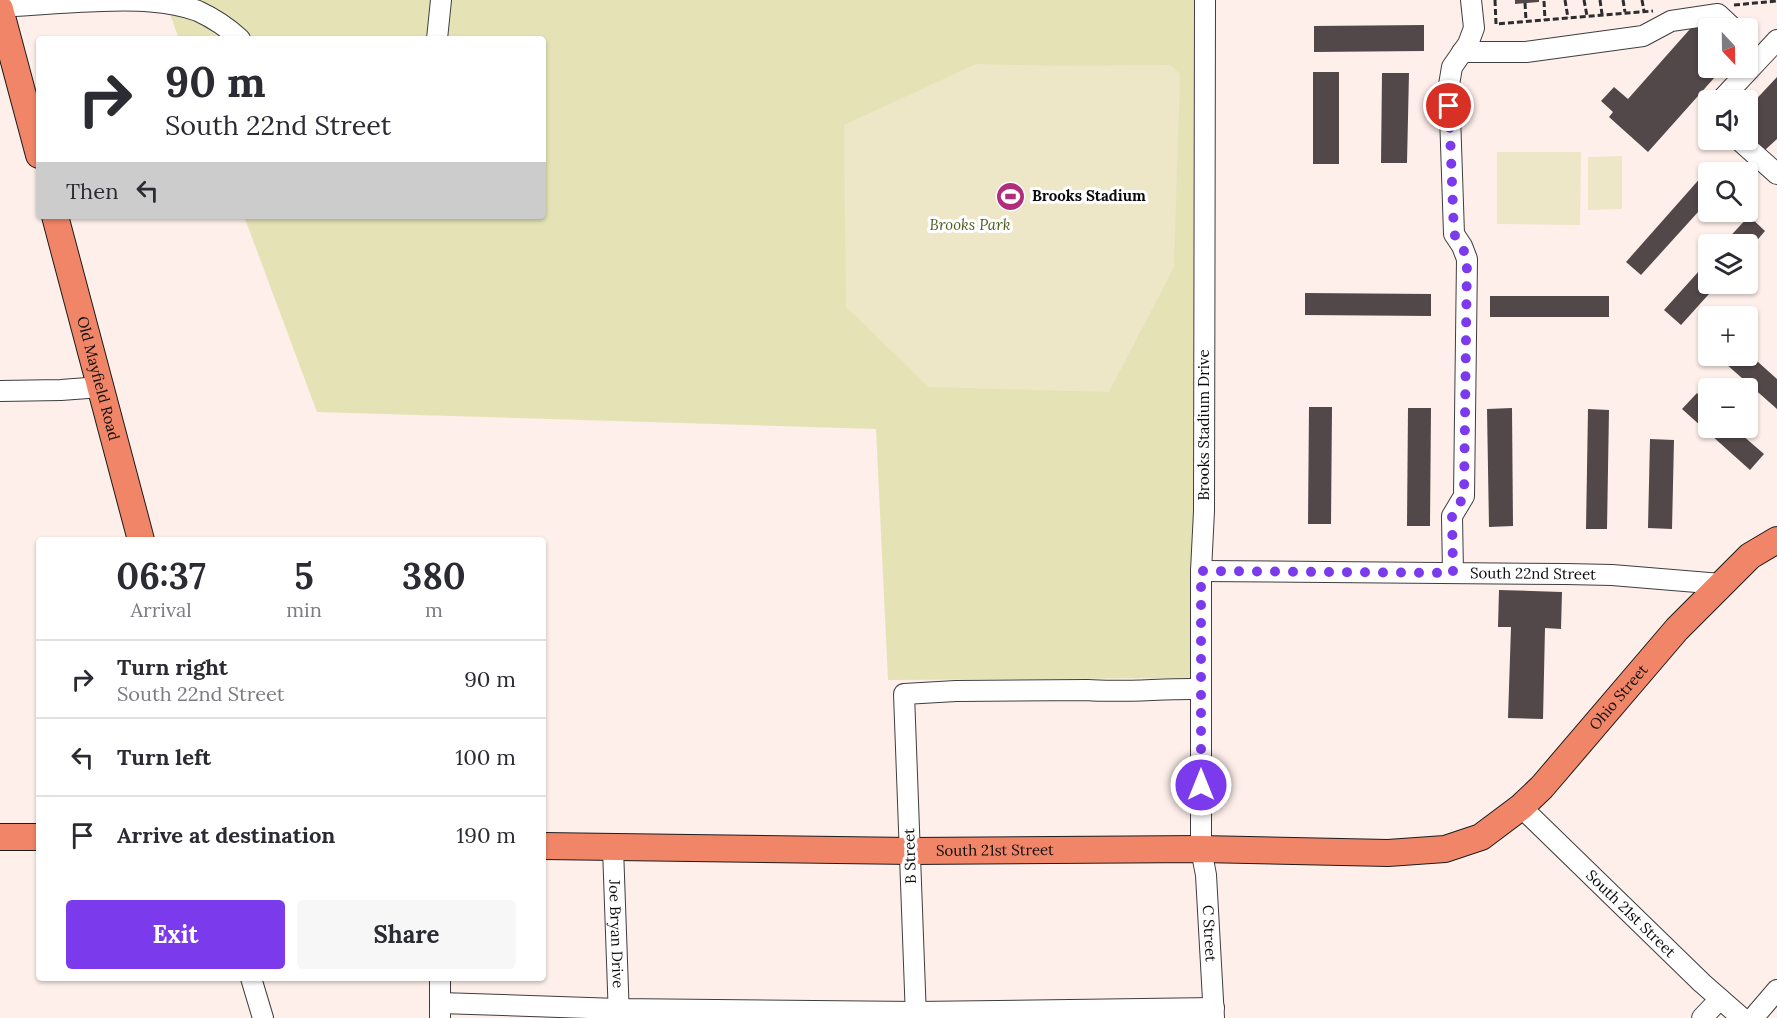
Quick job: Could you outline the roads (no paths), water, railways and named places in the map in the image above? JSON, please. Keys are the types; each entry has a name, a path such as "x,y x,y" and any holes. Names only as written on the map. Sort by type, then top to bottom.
{"main road":[{"path":"0,8 8,66 36,146"},
{"name":"Old Mayfield Road","path":"56,219 140,537"},
{"path":"1750,556 1777,540"},
{"name":"Ohio Street","path":"1445,849 1481,837 1521,807 1542,787 1677,629 1750,556"},
{"path":"0,837 36,837"},
{"name":"South 21st Street","path":"546,846 911,850 1201,849 1377,853 1445,849"}],"street":[{"path":"437,36 441,0"},
{"name":"Brooks Stadium Drive","path":"1201,849 1205,0"},
{"path":"1453,573 1452,516 1464,496 1467,259 1454,234 1449,85 1452,67 1474,28 1471,0"},
{"path":"0,8 69,2 166,1 196,10 227,27 237,36"},
{"path":"1462,52 1526,52 1643,36 1671,21 1718,14 1722,18"},
{"path":"1730,90 1777,40"},
{"path":"1750,150 1777,174"},
{"path":"0,391 101,387"},
{"name":"Ohio Street","path":"1750,556 1777,526"},
{"name":"South 22nd Street","path":"1201,571 1612,575 1720,585"},
{"name":"B Street","path":"916,1015 904,694 956,691 1201,689"},
{"name":"South 21st Street","path":"1521,807 1742,1018"},
{"name":"Joe Bryan Drive","path":"613,848 619,1014"},
{"name":"C Street","path":"1201,849 1206,875 1214,1013"},
{"path":"252,981 263,1018"},
{"path":"440,981 440,1011 916,1015 1214,1013"},
{"path":"1752,1018 1777,990"},
{"path":"1702,1018 1720,999"}],"place":[{"name":"Brooks Stadium","path":"1011,196"}],"park label":[{"name":"Brooks Park","path":"970,225"}]}
